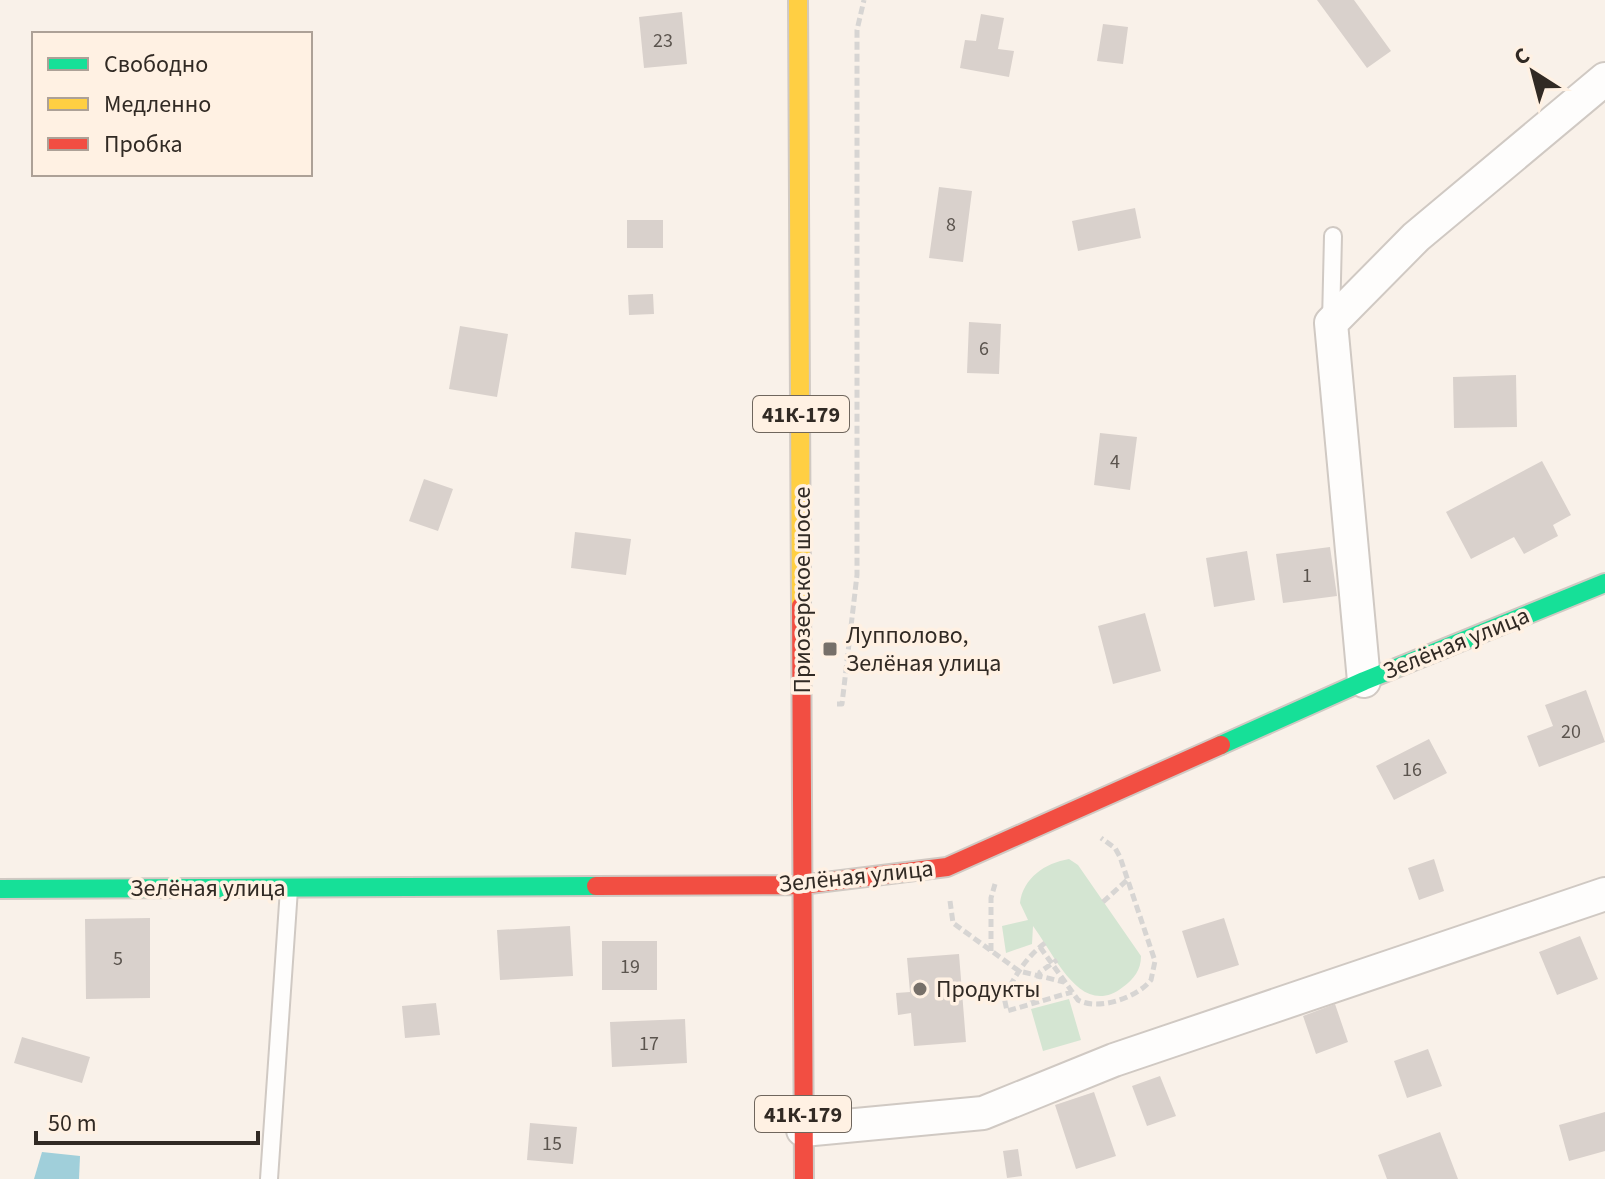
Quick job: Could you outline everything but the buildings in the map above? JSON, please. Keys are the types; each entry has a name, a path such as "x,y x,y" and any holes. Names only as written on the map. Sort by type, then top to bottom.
{"street":[{"name":"Приозерское шоссе","path":"798,0 804,1179"},
{"path":"1364,681 1331,323 1416,237 1605,79"},
{"name":"Зелёная улица","path":"0,889 801,885 947,867 1364,681 1605,583"},
{"path":"803,1130 983,1113 1114,1060 1605,894"}],"lane":[{"path":"1331,323 1333,236"},
{"path":"269,1179 289,887"}],"path":[{"path":"802,706 842,704 857,575 857,30 864,0"},
{"path":"1072,992 1007,1011 1004,997 1026,957 1042,945 1078,1000 1093,1006 1134,994 1151,980 1155,961 1115,848 1100,838 1090,837"},
{"path":"991,951 991,898 996,884 1006,873"},
{"path":"1103,902 1127,879"},
{"path":"971,937 1019,971 1065,982"},
{"path":"1032,1003 1039,976 1054,962"}],"green space":[{"path":"1069,859 1078,865 1141,956 1134,977 1108,995 1094,995 1070,980 1033,926 1032,944 1006,953 1002,926 1028,920 1020,903 1030,879 1044,868"},
{"path":"1069,999 1081,1040 1043,1051 1031,1009"}],"water":[{"path":"42,1152 80,1156 79,1179 34,1179"}],"traffic: fast":[{"path":"1221,745 1364,681 1605,583"},
{"path":"0,889 596,886"}],"traffic: slow":[{"path":"798,0 801,606"}],"traffic: jam":[{"path":"801,606 804,1179"},
{"path":"596,886 801,885 947,867 1221,745"}],"place":[{"name":"Лупполово, Зелёная улица","path":"830,649"},
{"name":"Продукты","path":"920,989"}]}
